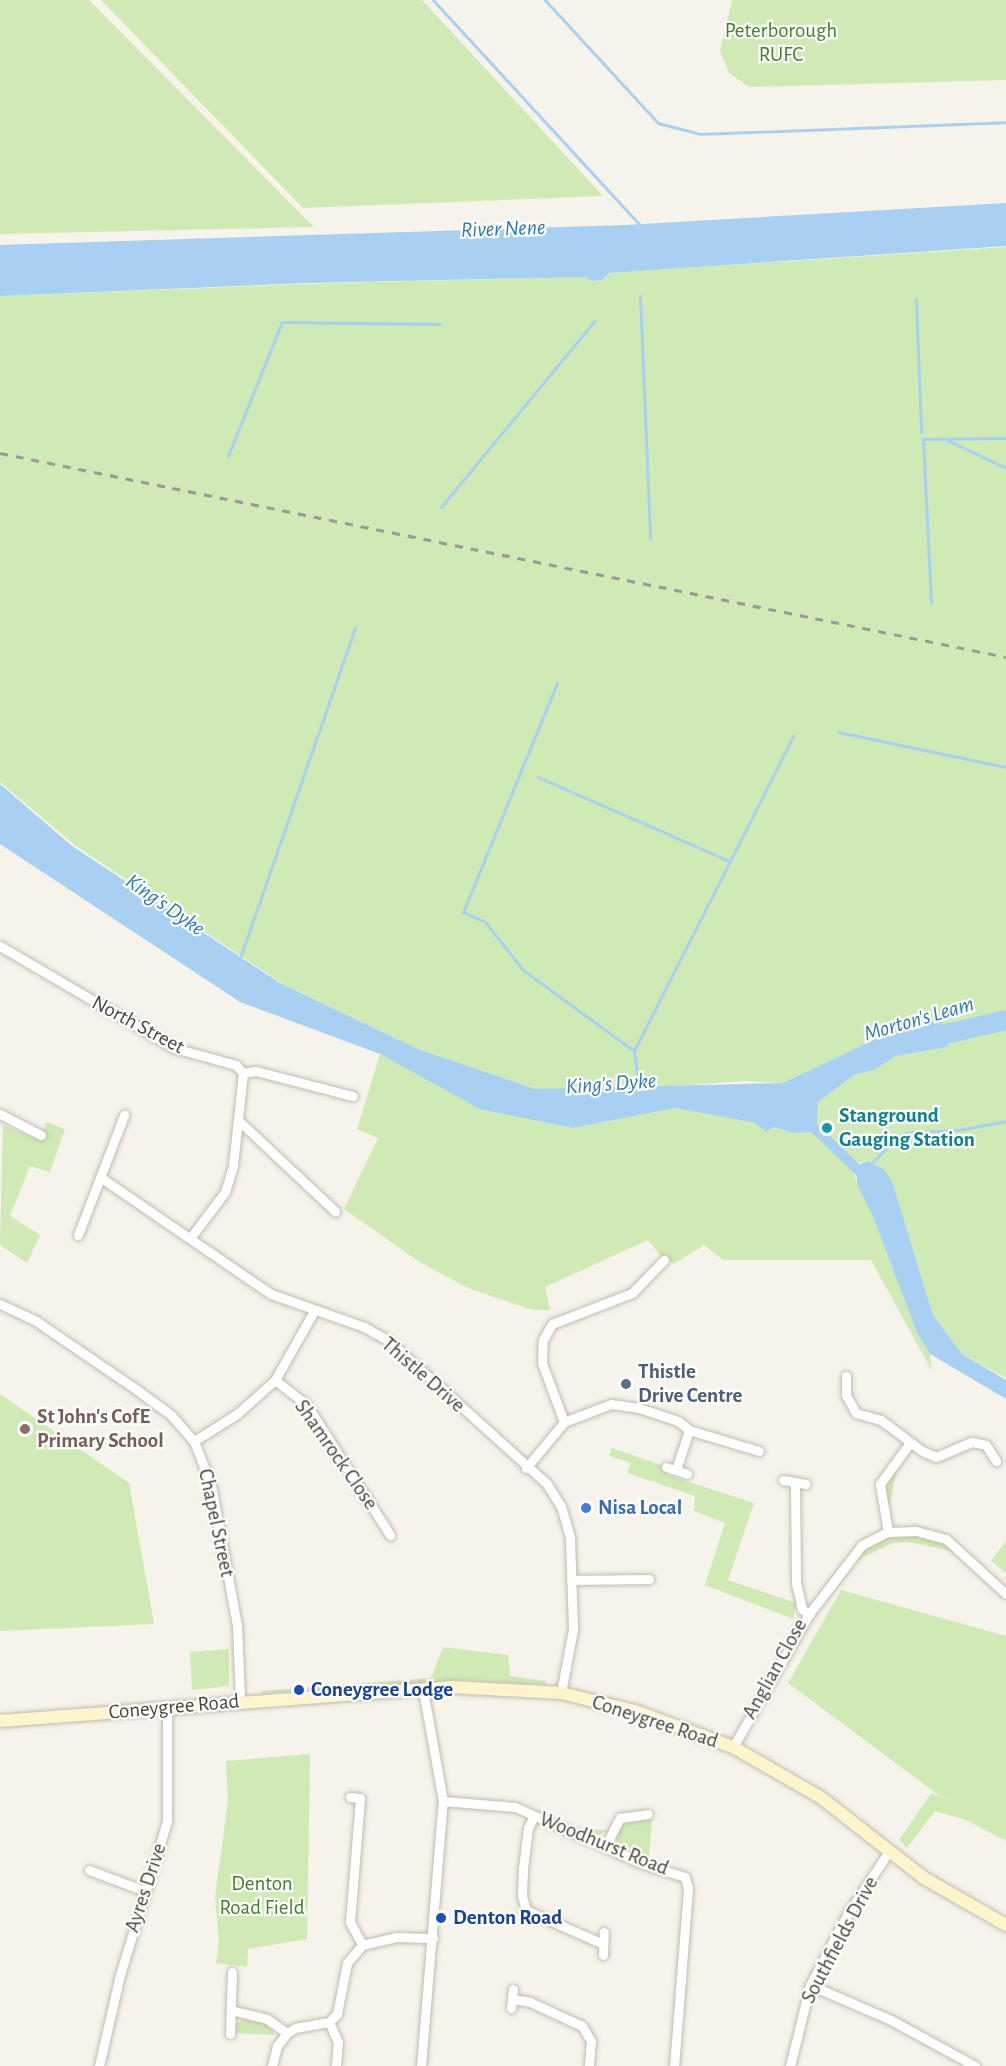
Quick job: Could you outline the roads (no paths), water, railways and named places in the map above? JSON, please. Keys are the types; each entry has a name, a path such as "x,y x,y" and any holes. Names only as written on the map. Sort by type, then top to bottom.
{"street":[{"name":"North Street","path":"0,946 174,1048 236,1065 243,1072 256,1071 353,1096"},
{"path":"191,1237 225,1192 233,1165 243,1072"},
{"path":"0,1114 41,1135"},
{"path":"78,1235 124,1115"},
{"path":"239,1121 335,1211"},
{"name":"Thistle Drive","path":"100,1177 272,1294 314,1311 364,1327 389,1341 526,1468 547,1484 561,1506 570,1538 573,1629 561,1693"},
{"path":"564,1422 542,1363 543,1340 552,1324 632,1293 664,1260"},
{"name":"Chapel Street","path":"0,1304 36,1321 137,1390 171,1415 194,1441 211,1485 237,1625 240,1701"},
{"path":"194,1441 237,1414 275,1380 314,1311"},
{"path":"846,1376 846,1395 856,1413 881,1420 909,1444 936,1457 972,1442 986,1444 996,1461"},
{"name":"Shamrock Close","path":"275,1380 306,1404 390,1535"},
{"path":"526,1468 564,1422 611,1404 639,1408 678,1421 689,1430 759,1452"},
{"path":"687,1474 671,1468 689,1430"},
{"path":"888,1532 880,1484 909,1444"},
{"path":"783,1480 795,1484 806,1484"},
{"name":"Anglian Close","path":"733,1747 808,1614 802,1609 796,1583 795,1484"},
{"path":"808,1614 862,1545 888,1532 916,1532 946,1539 1006,1594"},
{"path":"571,1580 649,1579"},
{"name":"Coneygree Road","path":"0,1721 240,1701 423,1690 480,1688 561,1693 635,1711 733,1747 820,1797 924,1878 1006,1924"},
{"path":"422,2066 443,1801 423,1690"},
{"name":"Ayres Drive","path":"99,2066 120,1975 168,1813 167,1707"},
{"path":"350,1797 360,1798 350,1922 362,1945"},
{"name":"Woodhurst Road","path":"443,1801 499,1804 685,1877 688,1888 674,2066"},
{"path":"605,1847 620,1818 648,1814"},
{"path":"534,1816 528,1828 523,1869 522,1896 526,1910 603,1944"},
{"name":"Southfields Drive","path":"790,2066 810,1985 848,1916 889,1851"},
{"path":"89,1870 145,1891"},
{"path":"603,1954 604,1932"},
{"path":"272,2066 277,2046 287,2033 295,2028 328,2022 342,2002 348,1963 362,1945 396,1937 433,1938"},
{"path":"230,2034 232,1972"},
{"path":"810,1985 891,2020 975,2066"},
{"path":"512,1999 530,2002 582,2026 591,2041 590,2066"},
{"path":"231,2010 267,2019 287,2033"},
{"path":"328,2022 338,2042 336,2066"}],"water":[{"name":"River Nene","path":"1006,203 1006,246 609,273 602,280 592,281 585,277 308,283 0,296 0,245 625,225"},
{"path":"0,784 72,846 280,983 418,1049 535,1089 783,1083 884,1035 905,1032 941,1018 948,1047 896,1056 874,1070 854,1075 818,1102 817,1132 794,1133 773,1127 766,1132 755,1123 675,1108 573,1128 480,1109 380,1054 240,1002 0,844"},
{"path":"868,1161 883,1169 892,1181 933,1315 962,1354 1006,1380 1006,1399 930,1354 917,1333 874,1219 857,1184 856,1165"}],"waterway":[{"path":"433,0 641,226"},
{"path":"545,0 658,123 700,134 1006,122"},
{"path":"640,296 650,539"},
{"path":"916,299 921,432"},
{"path":"441,507 595,320"},
{"path":"228,456 282,322 440,324"},
{"path":"931,603 923,439 1006,438"},
{"path":"947,440 1006,468"},
{"path":"239,961 355,628"},
{"path":"557,683 463,912 485,922 523,970 634,1051 637,1073"},
{"path":"838,732 1006,767"},
{"path":"634,1051 793,736"},
{"path":"538,777 729,861"},
{"name":"Morton's Leam","path":"920,1040 1006,1020"},
{"path":"871,1164 898,1136 911,1132 958,1130 1006,1121"},
{"name":"King's Dyke","path":"809,1123 864,1176"}],"railway":[{"path":"0,453 1006,657"}],"place":[{"name":"Stanground Gauging Station","path":"827,1128"},
{"name":"Thistle Drive Centre","path":"626,1384"},
{"name":"St John's CofE Primary School","path":"25,1429"},
{"name":"Nisa Local","path":"586,1508"},
{"name":"Coneygree Lodge","path":"299,1690"},
{"name":"Denton Road","path":"441,1918"}],"park label":[{"name":"Peterborough RUFC","path":"781,43"},
{"name":"Denton Road Field","path":"262,1896"}]}
